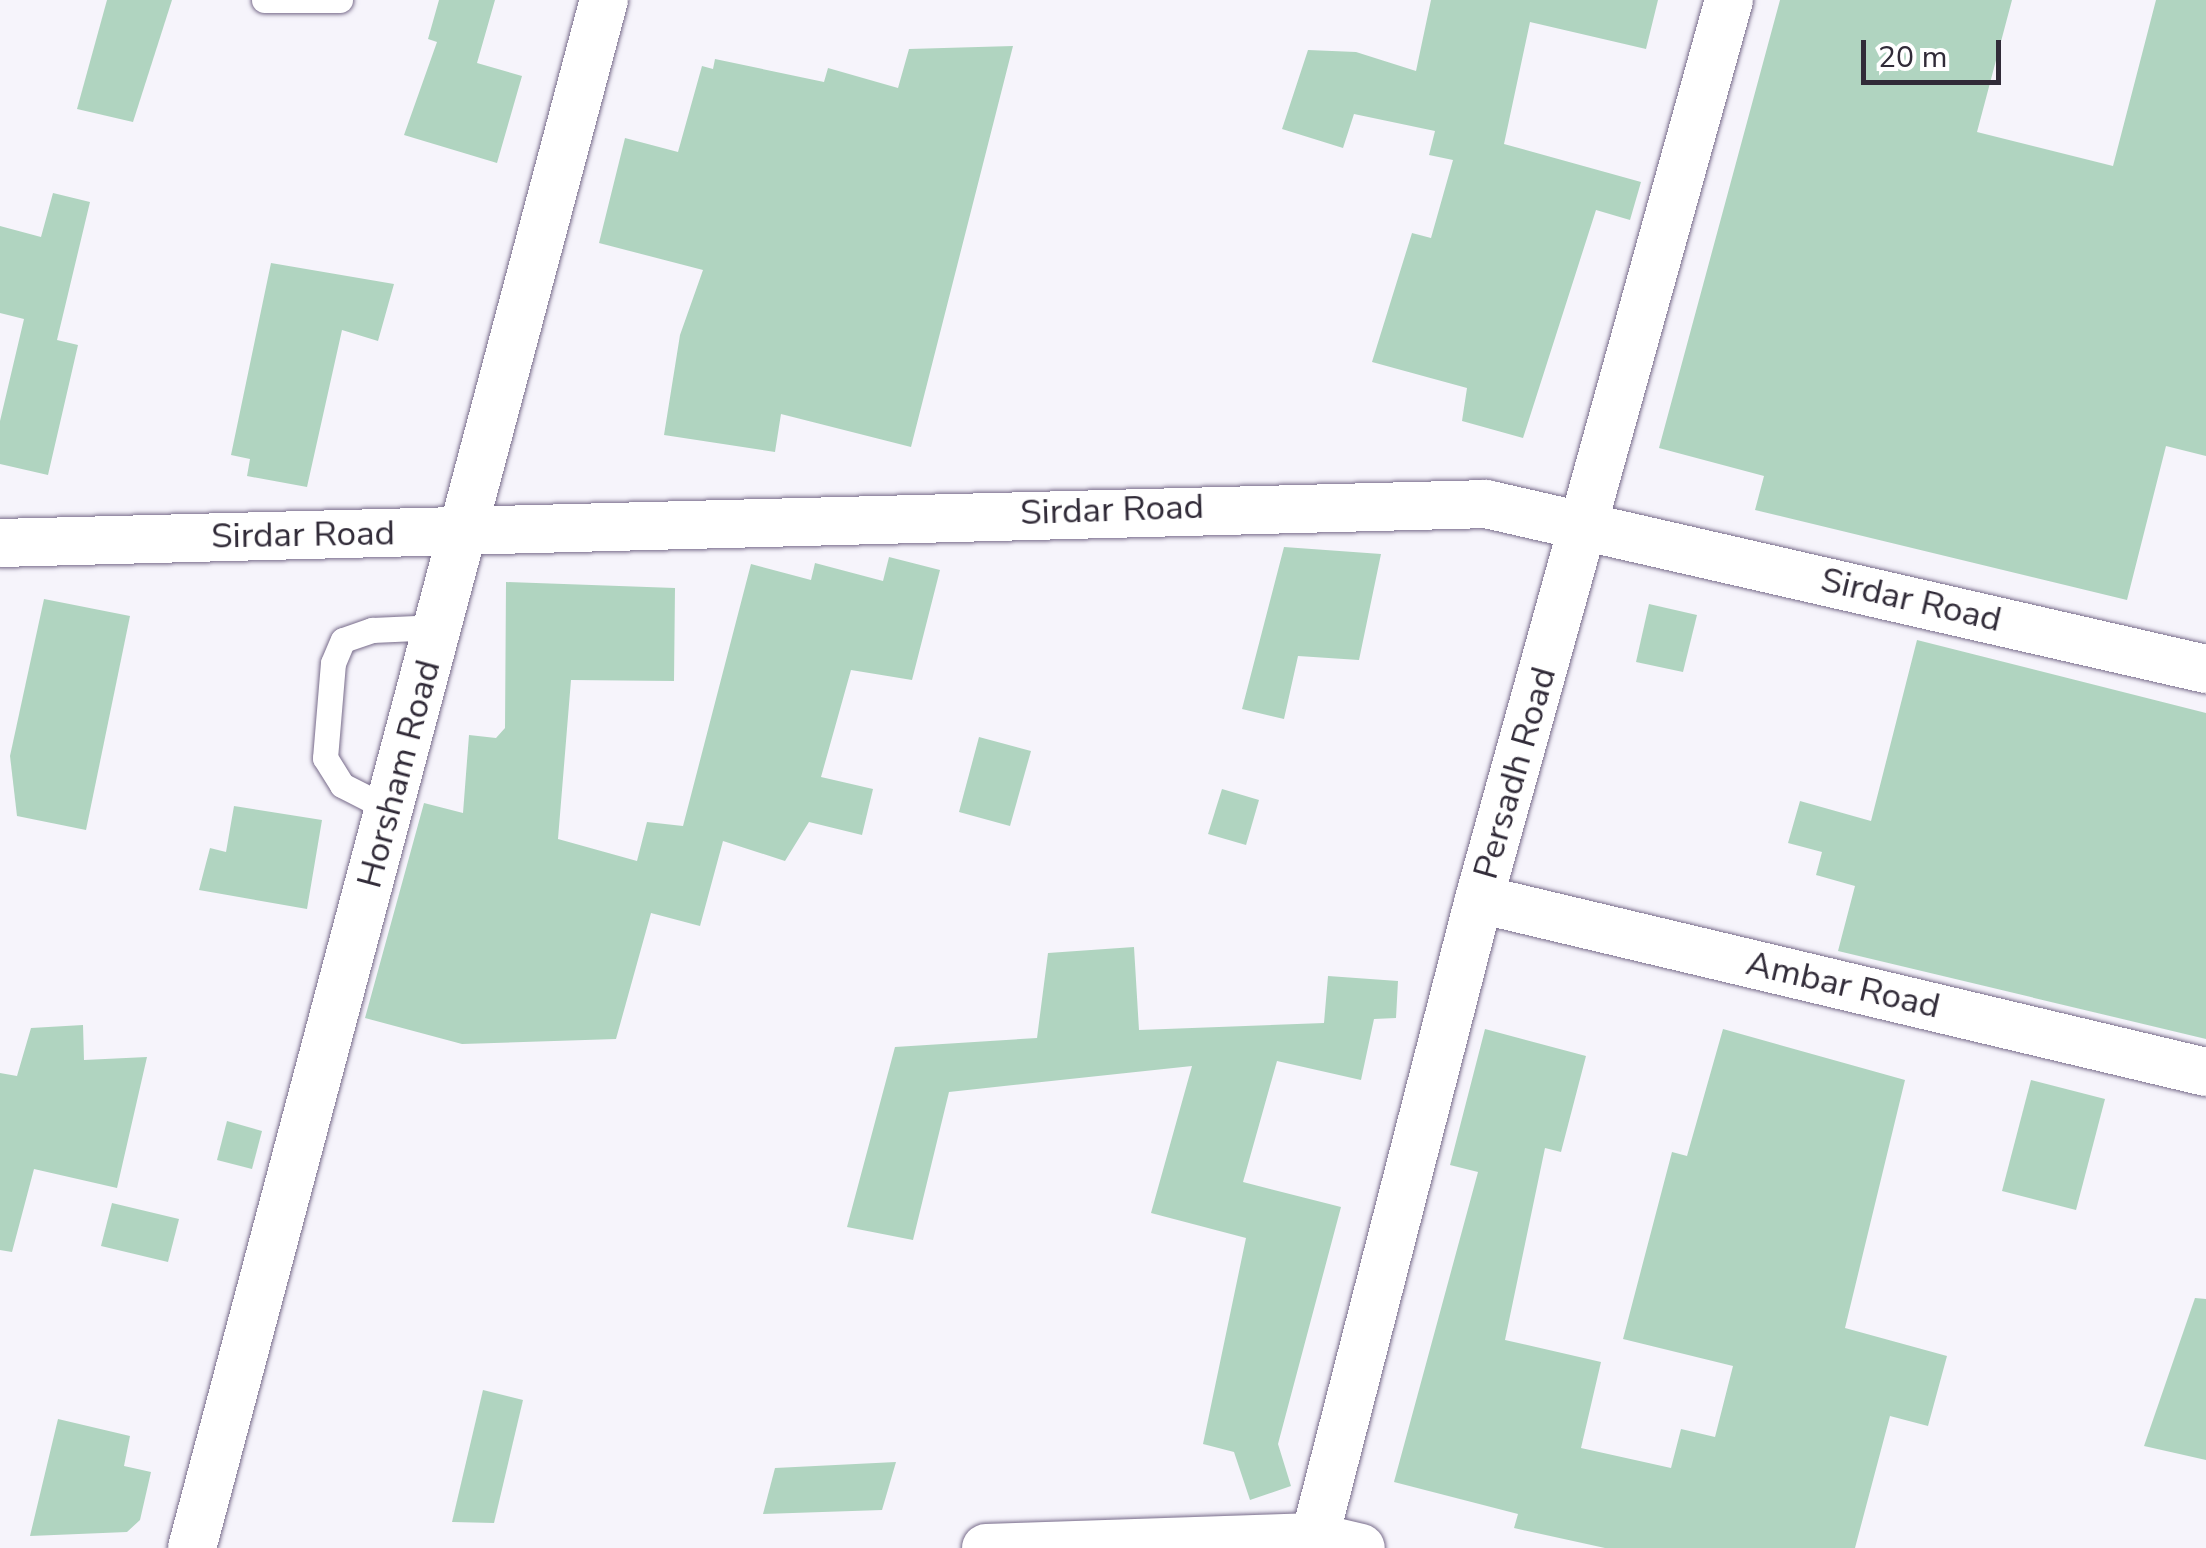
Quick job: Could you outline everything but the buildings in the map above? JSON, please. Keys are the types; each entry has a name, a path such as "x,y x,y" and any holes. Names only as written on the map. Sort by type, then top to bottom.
{"street":[{"name":"Horsham Road","path":"192,1548 604,0"},
{"name":"Persadh Road","path":"1314,1543 1479,898 1729,0"},
{"name":"Sirdar Road","path":"0,543 1379,501 1486,504 2206,669"},
{"name":"Ambar Road","path":"1479,898 2206,1072"},
{"path":"986,1548 1314,1543 1361,1548"}],"lane":[{"path":"264,0 340,0"},
{"path":"391,810 342,785 325,758 332,663 343,640 372,630 438,627"}]}
